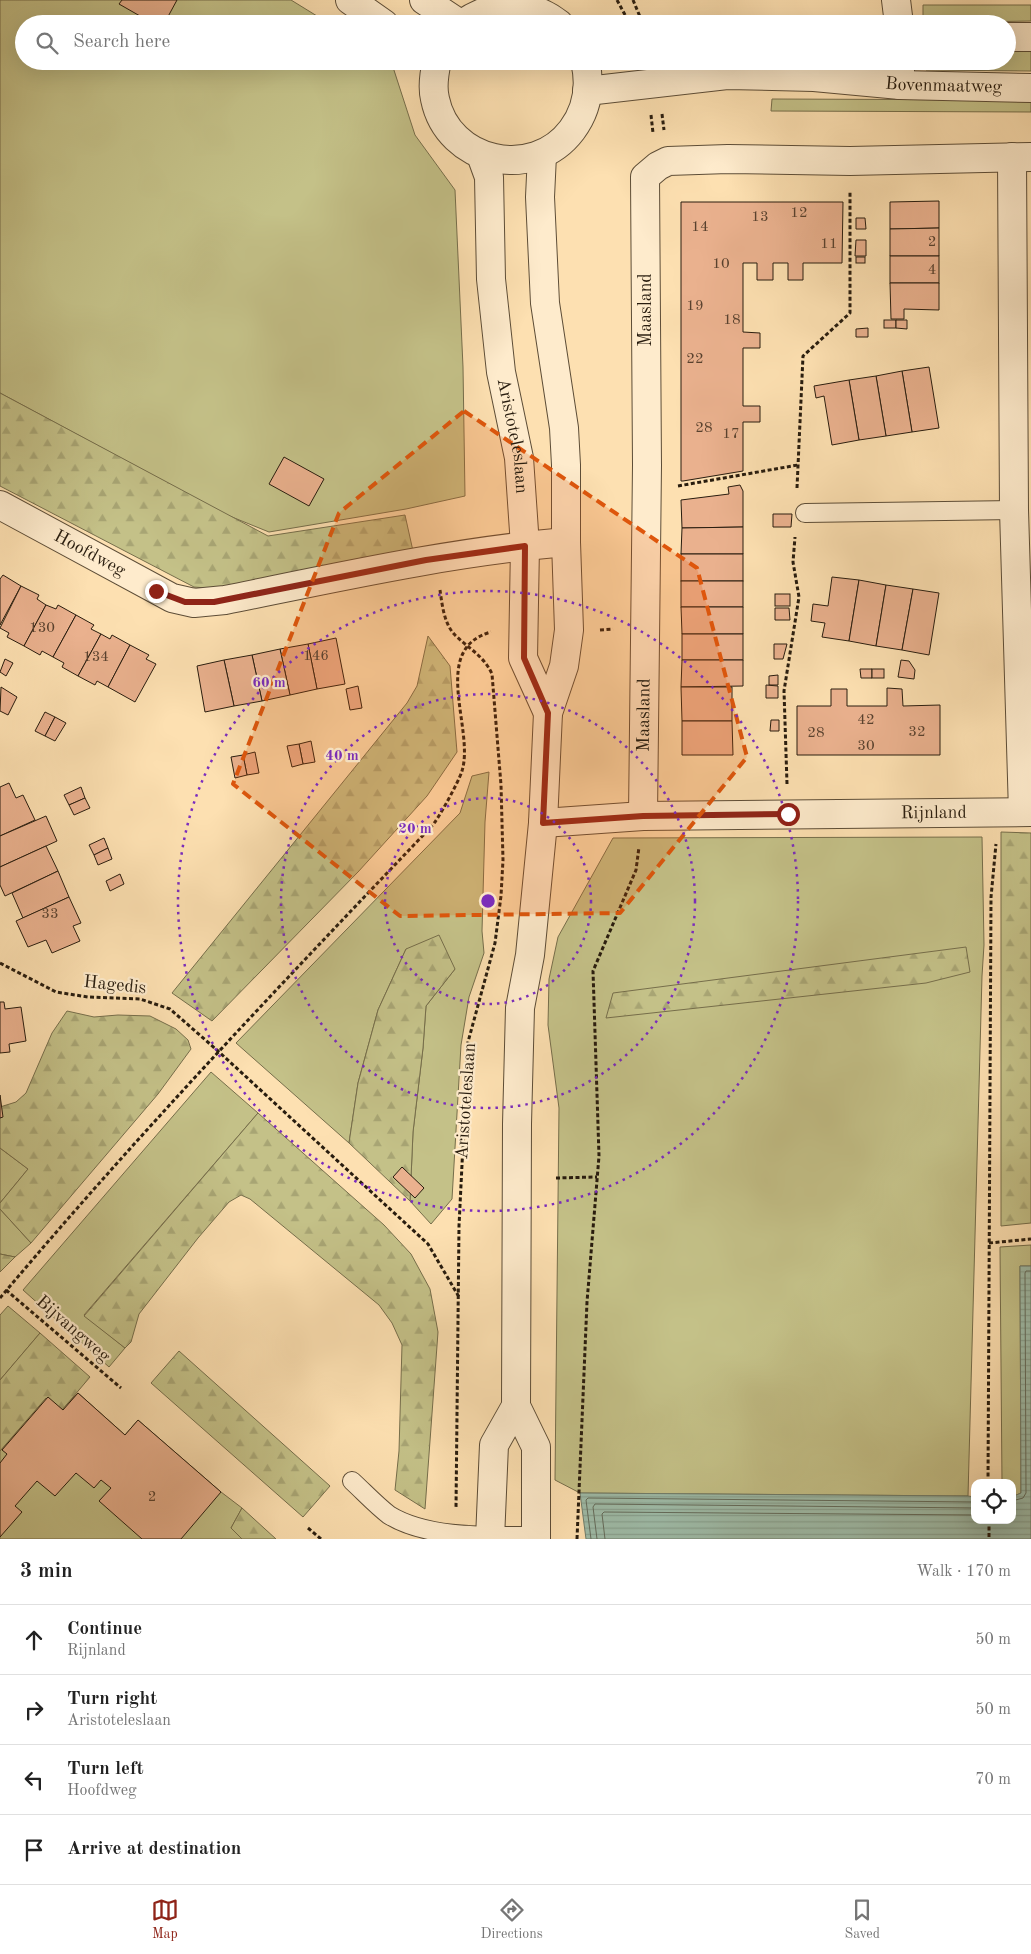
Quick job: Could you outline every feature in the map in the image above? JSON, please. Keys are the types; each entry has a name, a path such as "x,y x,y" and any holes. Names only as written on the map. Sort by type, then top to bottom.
{"street":[{"path":"350,0 371,15"},
{"path":"424,0 447,15"},
{"path":"896,0 898,15"},
{"path":"478,15 483,12 508,7 532,10 546,15"},
{"path":"1016,37 1031,37"},
{"path":"435,70 435,99 441,117 451,133 465,146 481,155 496,160 512,161 528,159 542,154 562,142 577,124 586,103 588,92 587,70"},
{"name":"Bovenmaatweg","path":"588,92 727,75 814,77 900,73 1031,88"},
{"name":"Aristoteleslaan","path":"536,1538 536,1447 516,1406 517,1124 520,1008 530,955 543,823 548,713 564,666 569,630 564,428 545,303 540,197 542,154"},
{"name":"Aristoteleslaan","path":"481,155 489,177 491,279 501,372 519,458 525,546 524,658 548,713"},
{"path":"1018,813 1014,510 1023,463 1022,157"},
{"name":"Maasland","path":"643,816 646,492 645,177 658,166 668,161 728,158 850,161 1022,157"},
{"name":"Hoofdweg","path":"0,505 156,591 185,602 194,603 225,600 434,558 566,542"},
{"name":"Rijnland","path":"543,823 643,816 1018,813"},
{"name":"Aristoteleslaan","path":"490,1538 494,1446 516,1406"}],"lane":[{"path":"805,513 1014,510"},
{"path":"352,1481 390,1516 405,1525 432,1534 490,1538 536,1538"}],"path":[{"path":"617,0 625,15"},
{"path":"633,0 639,15"},
{"path":"797,494 803,356 850,313 850,161"},
{"path":"646,492 798,465"},
{"path":"788,814 784,691 799,597 793,562 795,533"},
{"name":"Aristoteleslaan","path":"439,585 447,621 454,634 488,664 492,674 501,785 503,860 495,943 468,1042 459,1226 456,1536"},
{"path":"0,1298 218,1050 435,822 462,771 464,752 459,704 458,668 463,654 469,646"},
{"path":"988,1479 991,897 1018,813"},
{"path":"577,1539 587,1302 599,1156 593,970 636,870 643,816"},
{"name":"Hagedis","path":"0,963 56,992 88,997 140,999 170,1009 218,1050 428,1244 459,1297"},
{"path":"556,1178 597,1177"},
{"path":"989,1243 1031,1239"},
{"name":"Bijvangweg","path":"6,1290 121,1388"},
{"path":"989,1524 989,1539"},
{"path":"308,1528 321,1539"}],"highlighted area":[{"path":"464,411 697,568 747,757 620,913 400,916 233,784 339,513"}],"green space":[{"path":"0,0 291,0 315,15 15,15 15,70 394,70 415,135 455,190 463,367 465,496 406,509 269,532 227,515 0,393"},
{"path":"923,5 1031,5 1031,21 1016,21 1016,15 923,15"},
{"path":"1016,50 1031,50 1031,71 926,70 1016,70"},
{"path":"772,99 1031,100 1031,112 771,111"},
{"path":"0,393 268,536 405,515 413,551 231,590 194,587 0,486"},
{"path":"428,636 450,666 457,752 427,796 358,872 212,1021 172,993 407,703 417,686"},
{"path":"489,772 485,822 482,931 484,953 469,997 461,1045 452,1199 431,1224 410,1201 413,1132 426,1006 455,969 406,949 378,1010 358,1083 349,1143 236,1043 460,813 472,776"},
{"path":"1001,832 1031,833 1031,1223 1001,1226"},
{"path":"982,837 984,945 968,1496 580,1493 555,1480 559,1108 548,1025 549,979 558,937 613,838"},
{"path":"439,935 455,969 426,1006 413,1132 410,1201 349,1143 358,1083 378,1010 406,949"},
{"path":"966,947 970,972 926,983 606,1018 613,993"},
{"path":"67,1011 94,1017 118,1015 150,1016 176,1029 188,1040 191,1049 158,1094 31,1243 0,1209 0,1203 28,1169 0,1148 0,1107 16,1102 26,1093 52,1033"},
{"path":"211,1072 258,1113 84,1315 125,1348 109,1367 23,1290"},
{"path":"258,1113 384,1225 411,1254 430,1289 438,1332 425,1509 395,1490 399,1451 402,1345 392,1323 379,1305 250,1199 241,1195 229,1202 198,1238 139,1314 131,1342 125,1348 84,1316"},
{"path":"0,1148 28,1169 0,1203"},
{"path":"0,1209 31,1243 15,1257 0,1254"},
{"path":"1031,1245 1031,1266 1020,1266 1021,1493 1016,1495 1016,1479 1002,1479 1000,1247"},
{"path":"0,1254 15,1257 0,1272"},
{"path":"8,1306 40,1333 0,1380 0,1315"},
{"path":"40,1333 90,1377 62,1410 46,1398 0,1451 0,1380"},
{"path":"179,1351 330,1486 303,1517 151,1383"},
{"path":"78,1393 125,1435 138,1420 242,1508 231,1528 242,1539 0,1539 0,1451 47,1396 62,1409"},
{"path":"242,1508 276,1539 242,1539 231,1528"}],"water":[{"path":"1020,1266 1031,1266 1031,1539 586,1539 580,1493 968,1496 971,1496 971,1524 1016,1524 1016,1495 1021,1493"}],"building":[{"path":"122,0 177,0 169,15 138,15 119,4"},
{"path":"939,201 939,228 890,229 890,202"},
{"path":"681,202 843,202 842,263 803,263 803,280 788,280 788,263 773,263 773,280 757,280 757,263 743,263 743,332 760,333 760,348 743,348 743,406 760,406 760,422 743,422 743,471 683,481 681,481"},
{"path":"856,218 865,218 866,229 856,229"},
{"path":"939,228 939,256 890,256 890,229"},
{"path":"856,240 866,240 866,256 855,256"},
{"path":"890,256 939,256 939,283 890,283"},
{"path":"856,257 865,257 865,263 856,263"},
{"path":"890,283 939,283 939,310 904,309 904,319 891,319"},
{"path":"884,320 896,320 896,328 884,328"},
{"path":"896,320 907,320 907,329 896,328"},
{"path":"868,328 868,337 856,337 856,329"},
{"path":"929,367 939,428 912,432 902,371"},
{"path":"902,371 912,432 886,436 876,376"},
{"path":"876,376 886,436 859,440 849,380"},
{"path":"849,380 859,440 832,445 824,396 816,398 814,386"},
{"path":"284,457 324,479 309,506 269,484"},
{"path":"740,485 743,491 743,527 682,528 681,500 729,494 728,487"},
{"path":"773,514 792,514 791,527 773,527"},
{"path":"743,527 743,554 681,554 682,528"},
{"path":"681,554 743,554 743,581 681,581"},
{"path":"3,575 21,586 0,625 0,579"},
{"path":"832,577 859,580 849,641 822,637 825,623 811,621 813,604 828,606"},
{"path":"859,580 886,585 876,646 849,641"},
{"path":"681,581 743,581 743,607 681,607"},
{"path":"886,585 913,589 902,650 876,646"},
{"path":"21,586 39,595 37,599 46,605 24,646 7,637 9,633 0,628"},
{"path":"913,589 939,593 929,655 902,650"},
{"path":"775,594 790,594 790,606 775,606"},
{"path":"46,605 56,609 58,605 76,615 53,657 42,651 40,655 24,646"},
{"path":"681,607 743,607 743,634 682,634"},
{"path":"775,608 789,608 790,620 775,620"},
{"path":"76,615 94,625 91,629 101,634 78,676 62,667 64,663 53,657"},
{"path":"101,634 110,639 112,635 130,645 108,687 97,681 95,685 78,676"},
{"path":"682,634 743,634 743,660 682,660"},
{"path":"336,638 345,684 317,689 308,644"},
{"path":"308,644 317,689 290,695 280,649"},
{"path":"774,644 787,644 783,659 774,659"},
{"path":"130,645 149,655 146,659 156,664 135,702 108,687"},
{"path":"280,649 290,695 262,701 252,655"},
{"path":"252,655 262,701 234,706 224,660"},
{"path":"5,659 13,663 6,676 0,672"},
{"path":"224,660 234,706 205,712 197,666"},
{"path":"682,660 743,660 743,686 681,687"},
{"path":"901,660 909,661 915,670 914,679 898,677"},
{"path":"860,669 872,669 872,678 861,678"},
{"path":"872,669 884,669 884,678 872,678"},
{"path":"778,675 778,685 769,685 769,676"},
{"path":"766,685 778,686 778,698 766,698"},
{"path":"358,686 362,708 350,710 346,689"},
{"path":"1,687 17,697 8,715 0,711"},
{"path":"681,687 732,687 732,721 682,721"},
{"path":"887,688 902,689 903,706 940,705 940,755 797,755 797,706 831,706 831,689 847,689 847,706 887,706"},
{"path":"45,712 55,717 45,736 35,731"},
{"path":"55,717 66,723 55,741 45,736"},
{"path":"771,720 779,720 779,731 770,731"},
{"path":"682,721 732,721 733,755 682,755"},
{"path":"311,741 315,762 303,764 299,744"},
{"path":"299,744 303,764 292,767 287,746"},
{"path":"255,752 259,773 247,775 243,755"},
{"path":"243,755 247,775 235,778 231,757"},
{"path":"9,783 16,798 23,795 35,820 0,836 0,787"},
{"path":"81,787 85,798 69,805 64,795"},
{"path":"85,798 90,808 74,815 69,805"},
{"path":"46,816 57,841 0,867 0,836"},
{"path":"104,838 108,848 94,855 89,845"},
{"path":"46,846 58,871 5,896 0,885 0,867"},
{"path":"108,848 112,859 98,865 94,855"},
{"path":"58,871 69,897 23,918 12,893"},
{"path":"120,874 124,884 110,891 106,881"},
{"path":"69,897 81,923 73,926 80,941 52,953 46,940 28,947 16,921"},
{"path":"0,1002 4,1002 5,1009 21,1007 26,1041 9,1044 10,1052 0,1053"},
{"path":"0,1095 3,1117 0,1118"},
{"path":"402,1167 424,1188 415,1198 393,1177"},
{"path":"78,1393 125,1435 138,1420 221,1492 181,1539 142,1539 99,1501 111,1488 101,1480 94,1488 76,1473 55,1496 37,1481 15,1506 22,1512 0,1537 0,1463 7,1454 2,1450 48,1397 63,1410"}],"route":[{"path":"156,591 185,602 214,602 426,560 525,546 524,658 548,713 543,823 643,816 788,814"}]}
